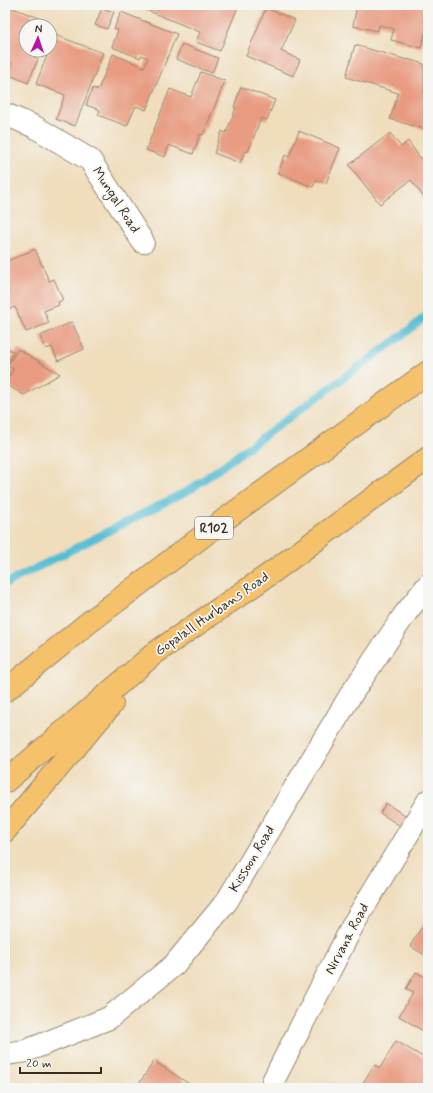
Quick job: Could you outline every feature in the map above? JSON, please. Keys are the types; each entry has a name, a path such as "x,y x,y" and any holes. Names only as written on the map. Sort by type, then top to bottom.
{"main road":[{"name":"R102","path":"5,691 88,623 224,520 428,372"},
{"name":"Gopalall Hurbans Road","path":"5,782 155,653 267,576 428,458"},
{"path":"5,831 155,653"}],"street":[{"name":"Mungal Road","path":"5,114 35,127 90,160 143,242"},
{"name":"Kissoon Road","path":"5,1054 26,1051 109,1018 174,965 227,901 350,696 405,614 428,585"},
{"name":"Nirvana Road","path":"274,1086 354,923 428,801"}],"building":[{"path":"5,5 39,18 18,18 18,58 38,59 28,83 7,74 12,63 5,60"},
{"path":"134,5 226,5 237,9 220,51 196,42 200,32"},
{"path":"357,5 428,5 424,22 428,23 421,48 391,40 394,29 379,25 378,31 353,26"},
{"path":"102,8 114,12 107,29 95,25"},
{"path":"266,8 295,20 281,51 300,60 293,76 246,56"},
{"path":"121,12 177,34 146,110 136,106 127,126 98,115 100,110 86,105 93,88 98,90 113,54 144,67 148,58 141,55 140,58 112,47 118,30 114,29"},
{"path":"58,36 103,53 75,126 56,119 65,95 36,84 46,58 58,58"},
{"path":"182,44 218,58 212,73 176,59"},
{"path":"355,45 424,64 424,129 390,119 398,93 346,77"},
{"path":"201,72 225,81 203,135 200,134 193,154 169,145 165,157 146,150 170,89 191,97"},
{"path":"241,87 275,100 267,120 261,118 248,152 245,151 240,163 214,153 222,131 226,133 236,108 234,107"},
{"path":"299,131 340,148 326,183 316,180 313,187 278,173 285,155 289,157"},
{"path":"390,133 401,147 408,141 421,159 428,154 428,199 426,200 411,180 380,204 349,165"},
{"path":"35,249 49,281 54,279 63,300 58,302 59,305 44,311 49,323 26,332 15,307 10,309 5,297 5,294 9,292 5,282 5,262"},
{"path":"72,322 84,349 58,361 52,347 46,349 40,336"},
{"path":"5,347 14,352 5,366"},
{"path":"18,349 60,374 24,395 5,384 13,369 7,366"},
{"path":"386,803 408,818 402,827 380,813"},
{"path":"428,917 428,957 410,946"},
{"path":"416,972 428,979 428,1034 399,1016 413,993 406,989"},
{"path":"396,1041 428,1060 428,1088 364,1088 361,1086 374,1065 380,1068"},
{"path":"154,1061 194,1087 136,1088"}],"waterway":[{"path":"5,584 191,489 408,331 428,314"}]}
